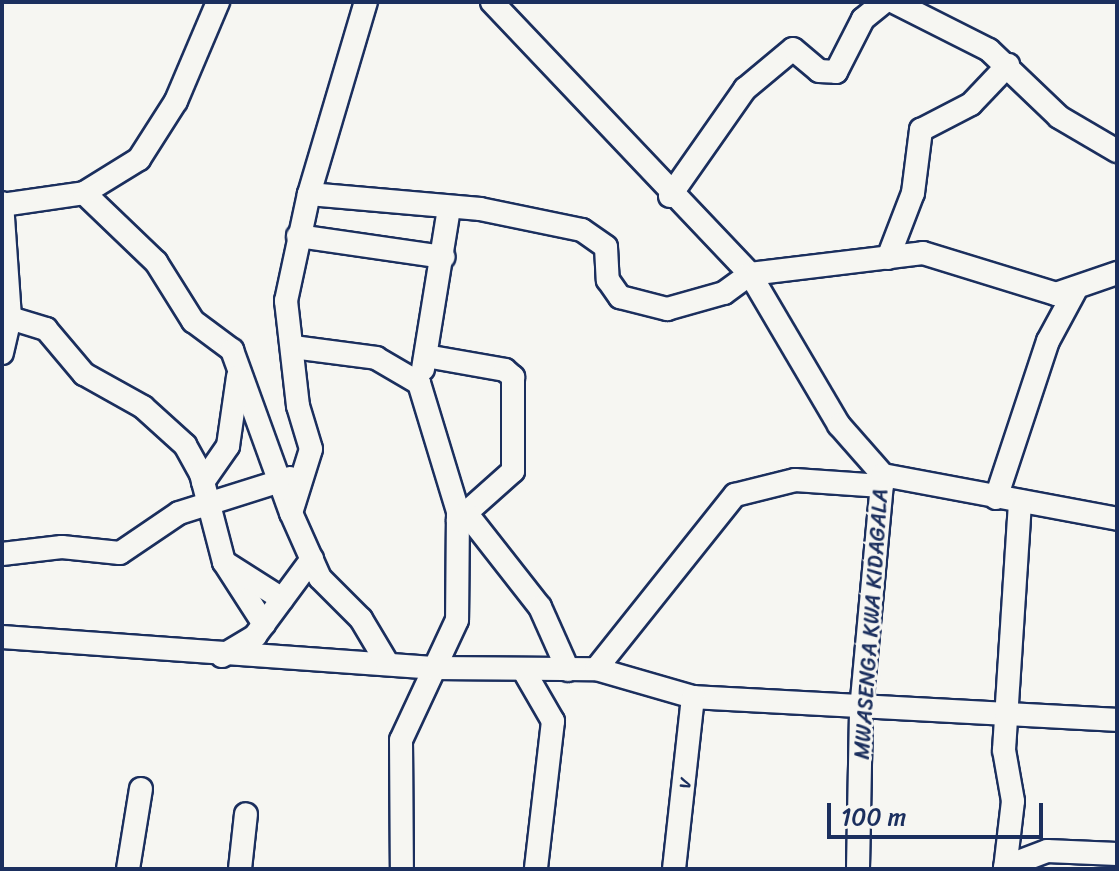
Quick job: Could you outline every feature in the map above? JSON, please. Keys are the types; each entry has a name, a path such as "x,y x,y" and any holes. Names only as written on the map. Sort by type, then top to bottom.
{"street":[{"path":"2,353 10,318 2,204 84,193 123,173 164,125 218,2"},
{"path":"291,513 308,473 310,436 298,406 286,301 309,194 366,2"},
{"path":"492,2 670,196 750,274 839,425 882,481"},
{"path":"670,196 698,165 745,89 793,49 819,71 836,72 863,19 884,2"},
{"path":"894,2 1008,65 1059,117 1117,151"},
{"path":"888,258 913,193 921,130 971,104 1008,65"},
{"path":"84,193 156,262 193,321 232,350 276,481 312,559 386,661"},
{"path":"309,194 449,208 595,235 606,247 612,289 646,305 671,309 724,293 750,274 888,258 942,256 1018,276 1043,291 1085,288 1117,295"},
{"path":"402,869 401,740 457,620 462,517 419,383 449,208"},
{"path":"298,236 443,257"},
{"path":"996,498 1048,341 1085,288 1117,273"},
{"path":"10,318 46,329 84,374 158,419 190,451 203,482 206,507 224,562 264,624"},
{"path":"293,347 376,358 419,383"},
{"path":"426,356 505,370 513,377 513,471 462,517"},
{"path":"203,482 223,462 240,375"},
{"path":"2,554 62,547 120,553 179,513 308,473"},
{"path":"596,669 735,495 795,480 882,481 1117,519"},
{"name":"MWASENGA KWA KIDAGALA","path":"858,869 861,710 882,481"},
{"path":"1020,502 1004,756 1013,801 1005,868 1047,851 1117,854"},
{"path":"462,517 540,607 568,670"},
{"path":"221,656 264,624 312,559"},
{"path":"224,562 282,599"},
{"path":"2,637 221,656 386,661 433,668 524,671 596,669 693,697 861,710 878,703 1009,709 1117,720"},
{"path":"524,671 553,721 536,869"},
{"name":"v","path":"674,869 693,697"},
{"path":"128,869 141,789"},
{"path":"240,869 246,814"}]}
